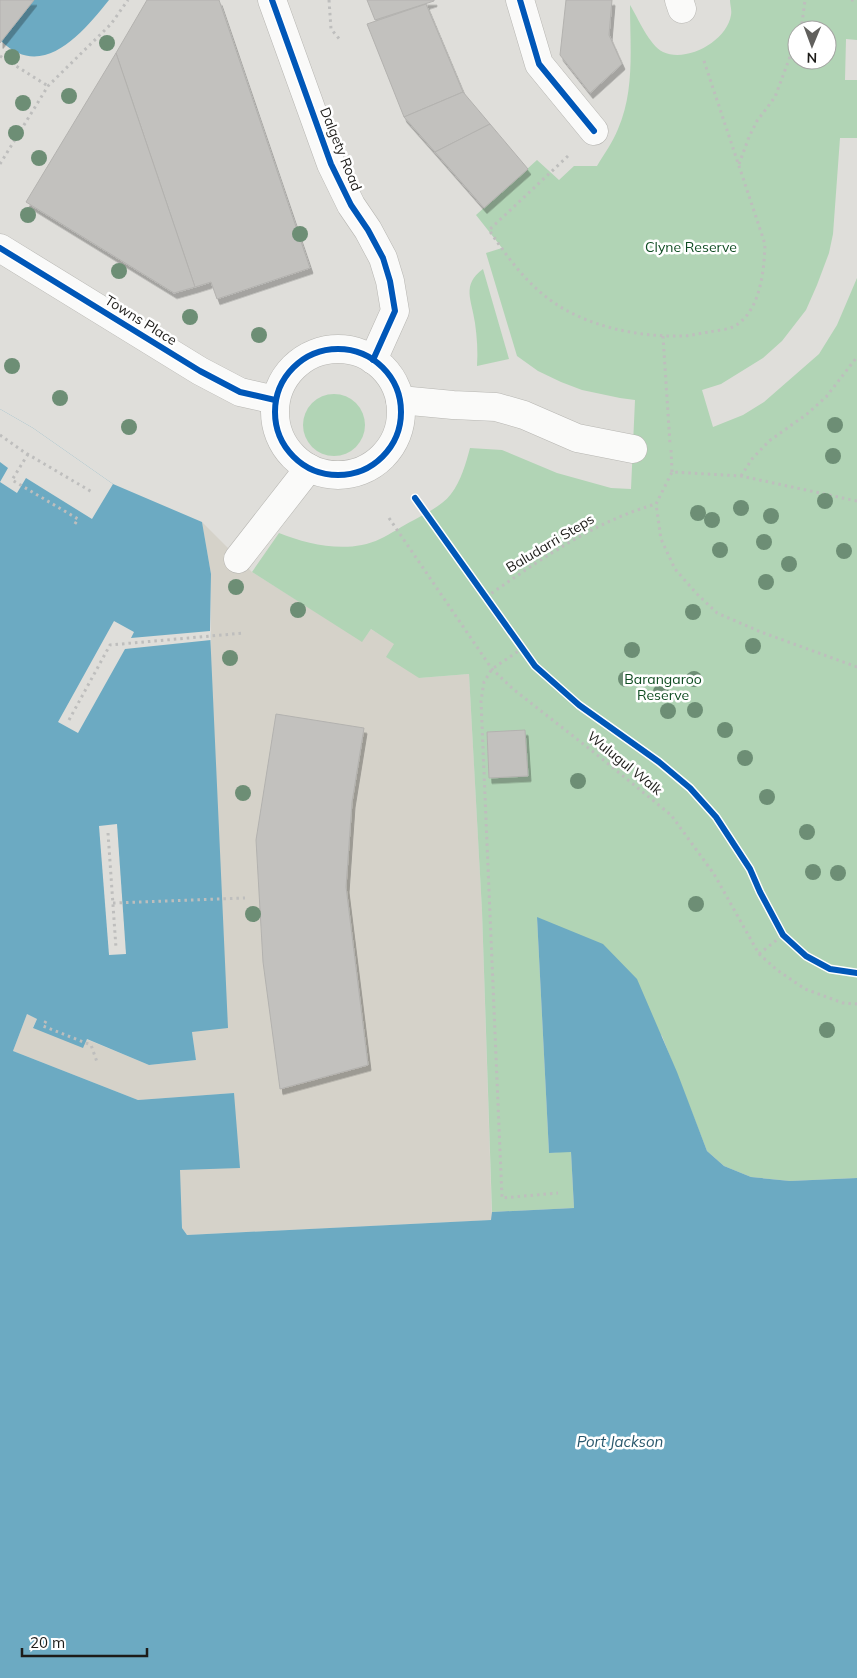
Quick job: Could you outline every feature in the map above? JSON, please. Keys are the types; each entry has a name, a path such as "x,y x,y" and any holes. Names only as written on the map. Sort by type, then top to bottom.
{"street":[{"name":"Dalgety Road","path":"272,0 331,164 351,204 383,258 390,281 395,311 374,360"},
{"path":"520,0 540,64 594,131"},
{"name":"Towns Place","path":"0,248 200,371 240,392 275,400"},
{"path":"334,348 354,351 374,360 386,370 400,400 401,420 395,439 383,455 367,468 348,474 328,474 308,468 292,456 280,440 275,420 275,400 282,381 295,364 313,354 334,348"},
{"path":"400,400 496,407 524,415 578,438 633,449"},
{"path":"238,559 308,468"}],"path":[{"path":"0,164 48,86 111,24 128,0"},
{"path":"329,0 331,29 342,41"},
{"path":"802,20 805,0"},
{"path":"851,0 857,0"},
{"path":"0,56 48,86"},
{"path":"594,131 488,230 521,275 565,310 597,323 630,332 663,336 684,336 727,329 737,325 745,318 753,305 764,269 765,244 703,58"},
{"path":"739,164 757,122 775,97 787,65"},
{"path":"663,336 672,472 656,504 661,539 675,569 717,613 761,632 857,667"},
{"path":"740,476 752,459 770,441 807,414 826,397 857,356"},
{"path":"0,435 92,492"},
{"path":"28,454 12,480 78,519 73,527"},
{"path":"672,472 740,476 857,501"},
{"path":"481,589 492,604"},
{"path":"69,720 110,646 244,633"},
{"path":"518,641 525,651 492,669 484,682 481,701 502,1198 558,1193"},
{"path":"108,833 116,948"},
{"path":"113,903 246,898"},
{"path":"779,926 789,940"},
{"path":"759,954 783,934"},
{"path":"46,1021 43,1026 91,1045 98,1062"}],"shaded area":[{"path":"202,522 252,572 362,641 371,629 395,644 419,678 469,674 482,911 492,1220 187,1235 182,1228 179,1169 234,1093 138,1100 13,1051 27,1014 37,1019 33,1027 83,1047 86,1039 149,1065 196,1060 192,1032 211,640 211,574"}],"green space":[{"name":"Barangaroo Reserve","path":"730,0 857,0 857,40 846,39 845,80 857,80 857,138 840,138 833,234 829,253 817,285 806,310 782,341 763,358 721,384 702,390 713,427 743,415 764,402 819,354 837,325 857,278 857,1178 790,1181 751,1177 724,1166 707,1151 662,1036 537,917 549,1153 571,1151 574,1208 492,1212 482,911 469,674 419,678 386,657 394,644 371,629 362,642 252,572 279,533 316,544 342,547 355,546 368,544 380,539 429,512 443,502 455,489 463,472 470,448 502,450 557,473 611,488 631,489 635,400 582,390 538,371 517,356 486,253 502,248 476,215 537,160 559,180 574,166 597,166 616,134 627,99 631,52 630,5 653,44 663,52 673,55 694,52 714,41 728,25 731,11"},
{"path":"483,269 509,359 477,366 476,334 470,300 470,287 476,275"},
{"path":"334,394 346,396 356,403 363,413 365,425 363,437 356,447 346,454 334,456 322,454 312,447 305,437 303,425 305,413 312,403 322,396"}],"water":[{"path":"34,0 109,0 87,26 61,48 47,54 32,56 17,52 1,41"},
{"name":"Port Jackson","path":"0,409 33,428 113,484 202,522 211,574 210,631 228,1028 192,1032 196,1060 149,1065 87,1039 83,1048 33,1028 37,1019 27,1014 13,1051 138,1100 234,1093 240,1168 180,1170 182,1228 187,1235 491,1220 492,1212 574,1208 571,1152 549,1153 537,917 603,944 637,979 677,1072 707,1151 724,1166 751,1177 790,1181 857,1178 857,1678 0,1678"}],"pier":[{"path":"0,409 33,428 113,484 92,519 26,478 17,493 0,482 8,468 0,462"},
{"path":"114,621 134,632 131,638 210,631 211,640 125,649 78,733 58,722"},
{"path":"117,824 126,954 109,955 99,826"}],"building":[{"path":"0,0 34,0 0,43"},
{"path":"147,0 219,0 310,268 217,299 211,282 195,287 116,53"},
{"path":"367,0 434,0 434,1 375,20"},
{"path":"566,0 612,0 609,35 622,64 590,93 560,55"},
{"path":"426,4 463,92 404,117 367,24"},
{"path":"116,53 195,287 174,293 26,202"},
{"path":"463,92 490,124 435,152 404,117"},
{"path":"490,124 528,169 484,208 435,152"},
{"path":"276,714 364,728 352,802 346,887 368,1065 280,1089 263,962 256,840"},
{"path":"525,730 528,776 489,778 487,732"}],"cycle path":[{"path":"272,0 331,164 351,205 368,230 383,258 390,281 395,311 373,360"},
{"path":"520,0 539,64 594,131"},
{"path":"0,248 200,371 240,392 275,400"},
{"path":"338,349 362,354 382,368 396,388 401,412 396,436 382,456 362,470 338,475 314,470 294,456 280,436 275,412 280,388 294,368 314,354 338,349"},
{"name":"Wulugul Walk","path":"415,498 535,666 579,705 659,762 690,788 716,817 750,869 783,935 806,956 830,969 857,973"}],"park label":[{"name":"Clyne Reserve","path":"691,247"}]}
